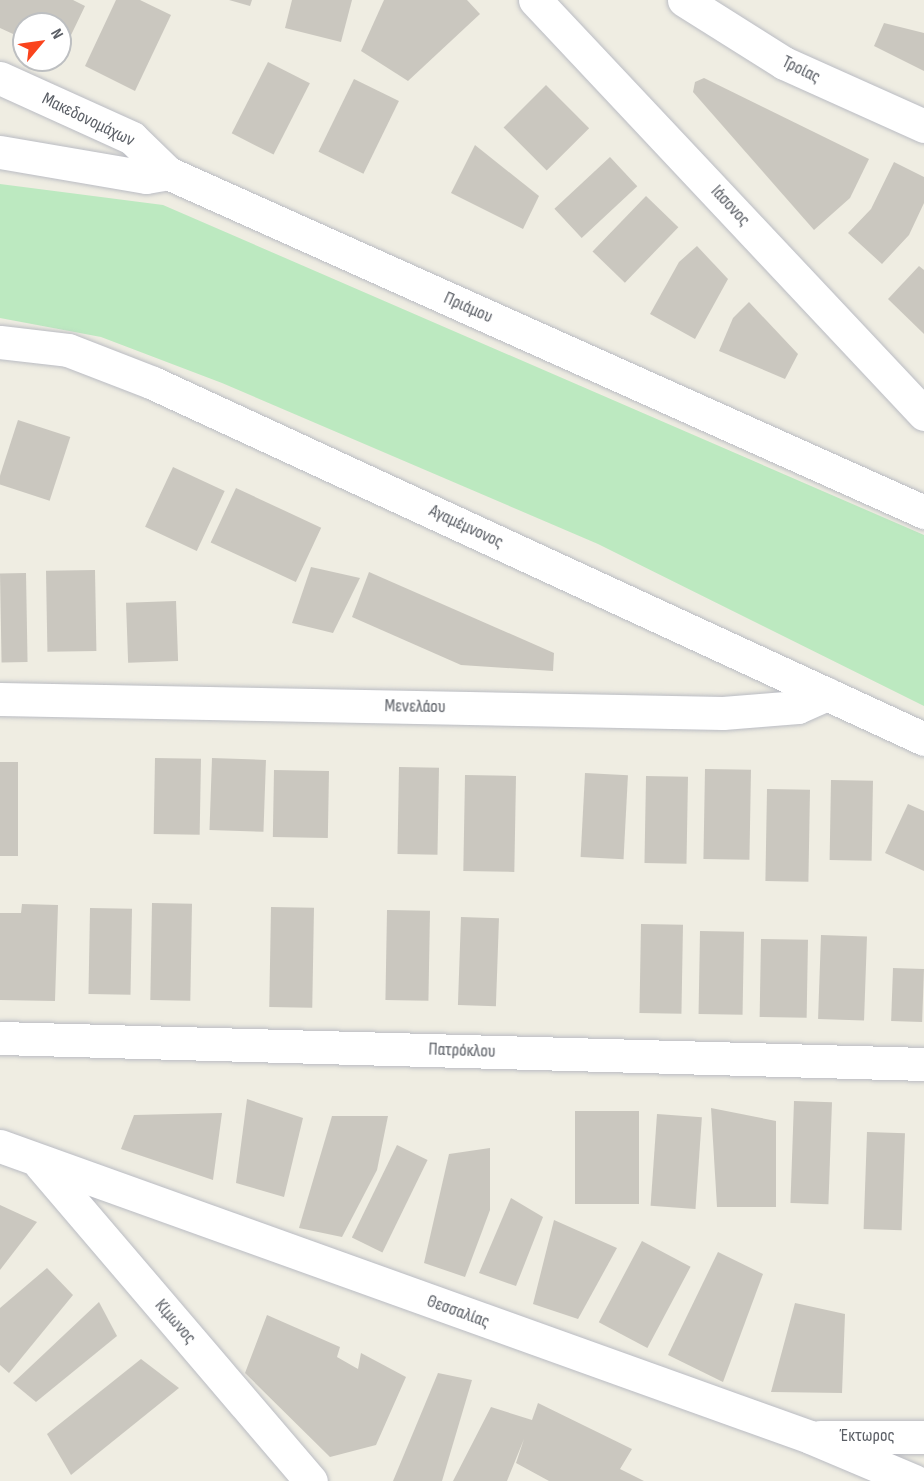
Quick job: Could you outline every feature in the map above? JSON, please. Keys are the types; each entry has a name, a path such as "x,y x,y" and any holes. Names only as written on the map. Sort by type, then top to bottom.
{"street":[{"name":"Ιάσονος","path":"535,0 924,414"},
{"name":"Τροίας","path":"684,0 784,63 924,126"},
{"name":"Μακεδονομάχων","path":"0,78 132,138 168,173"},
{"name":"Πριάμου","path":"0,152 146,177 168,173 924,512"},
{"name":"Αγαμέμνονος","path":"0,342 68,350 153,383 924,739"},
{"name":"Μενελάου","path":"0,699 723,713 798,706 827,694"},
{"name":"Πατρόκλου","path":"0,1038 924,1064"},
{"name":"Θεσσαλίας","path":"0,1146 39,1163 810,1437 914,1481"},
{"name":"Κίμωνος","path":"39,1163 311,1481"},
{"name":"Έκτωρος","path":"810,1437 924,1437"}],"green space":[{"path":"0,184 163,205 924,535 924,706 598,544 222,383 101,337 0,318"}],"building":[{"path":"0,0 73,0 85,6 72,33 72,12 12,12 12,34 0,28"},
{"path":"116,0 140,0 171,15 135,91 85,66"},
{"path":"229,0 252,0 250,6"},
{"path":"292,0 352,0 341,42 285,28"},
{"path":"384,0 467,0 480,14 408,81 361,51"},
{"path":"884,23 924,33 924,71 874,46"},
{"path":"268,62 310,83 274,155 232,133"},
{"path":"704,78 869,159 850,198 814,230 693,92 695,82"},
{"path":"354,79 399,101 363,174 318,152"},
{"path":"546,85 589,128 547,171 504,127"},
{"path":"475,145 539,196 523,229 451,193"},
{"path":"610,157 637,186 582,238 554,209"},
{"path":"894,162 924,177 924,203 909,235 882,264 848,233 871,209"},
{"path":"646,196 678,227 625,283 593,251"},
{"path":"697,246 728,279 695,339 650,314 679,262"},
{"path":"919,266 924,270 924,334 888,299"},
{"path":"749,302 798,354 785,379 719,351 733,318"},
{"path":"18,420 70,437 50,501 0,485 0,475"},
{"path":"173,467 225,491 197,551 145,527"},
{"path":"236,488 321,528 296,582 211,542"},
{"path":"311,567 360,578 333,633 292,623"},
{"path":"95,570 96,651 47,652 46,571"},
{"path":"369,572 554,653 553,671 461,665 352,617"},
{"path":"0,573 26,573 28,662 2,662"},
{"path":"176,601 178,661 128,663 126,603"},
{"path":"155,758 201,759 200,835 154,834"},
{"path":"212,758 266,760 263,832 209,830"},
{"path":"0,762 18,762 18,856 0,856"},
{"path":"399,767 439,768 437,855 397,854"},
{"path":"705,769 751,770 749,860 703,859"},
{"path":"274,770 329,771 328,838 273,837"},
{"path":"585,773 628,775 624,859 581,857"},
{"path":"465,775 516,776 514,872 463,871"},
{"path":"646,776 688,777 686,864 644,863"},
{"path":"831,780 873,781 872,861 830,860"},
{"path":"767,789 810,790 808,882 765,881"},
{"path":"908,804 924,811 924,871 885,853"},
{"path":"152,903 192,904 190,1001 150,1000"},
{"path":"22,904 58,905 55,1001 0,1000 0,913 21,913"},
{"path":"271,907 314,908 312,1008 269,1007"},
{"path":"90,908 132,909 130,995 88,994"},
{"path":"387,910 430,911 428,1001 385,1000"},
{"path":"461,917 499,918 496,1006 458,1005"},
{"path":"641,924 683,925 681,1014 639,1013"},
{"path":"700,931 744,932 743,1015 699,1014"},
{"path":"821,935 867,937 864,1021 818,1019"},
{"path":"761,939 808,940 807,1018 760,1017"},
{"path":"893,968 924,969 922,1022 891,1021"},
{"path":"247,1099 303,1118 284,1197 236,1183"},
{"path":"794,1101 832,1102 828,1204 790,1203"},
{"path":"711,1108 776,1121 776,1207 717,1207"},
{"path":"575,1111 639,1111 639,1204 575,1204"},
{"path":"222,1113 213,1180 121,1149 134,1115"},
{"path":"657,1114 702,1117 695,1209 651,1206"},
{"path":"332,1116 388,1116 377,1170 342,1237 299,1228"},
{"path":"867,1132 905,1133 902,1230 864,1229"},
{"path":"397,1145 428,1160 382,1252 352,1238"},
{"path":"490,1148 490,1210 465,1277 424,1263 449,1154"},
{"path":"511,1198 543,1217 516,1286 479,1273"},
{"path":"0,1205 37,1222 0,1270"},
{"path":"554,1220 617,1248 578,1319 533,1304"},
{"path":"642,1241 691,1267 647,1348 599,1322"},
{"path":"718,1252 763,1274 723,1382 668,1355"},
{"path":"47,1268 73,1295 9,1373 0,1365 0,1308"},
{"path":"99,1302 117,1336 36,1402 13,1383"},
{"path":"795,1303 845,1314 842,1393 771,1392"},
{"path":"267,1315 340,1347 337,1357 358,1369 361,1353 406,1377 376,1445 330,1457 245,1373"},
{"path":"141,1359 179,1388 71,1475 47,1434"},
{"path":"438,1373 472,1380 442,1481 393,1481"},
{"path":"538,1403 632,1449 620,1469 644,1481 549,1481 516,1463 524,1439 507,1481 453,1481 491,1407 532,1420"}]}
